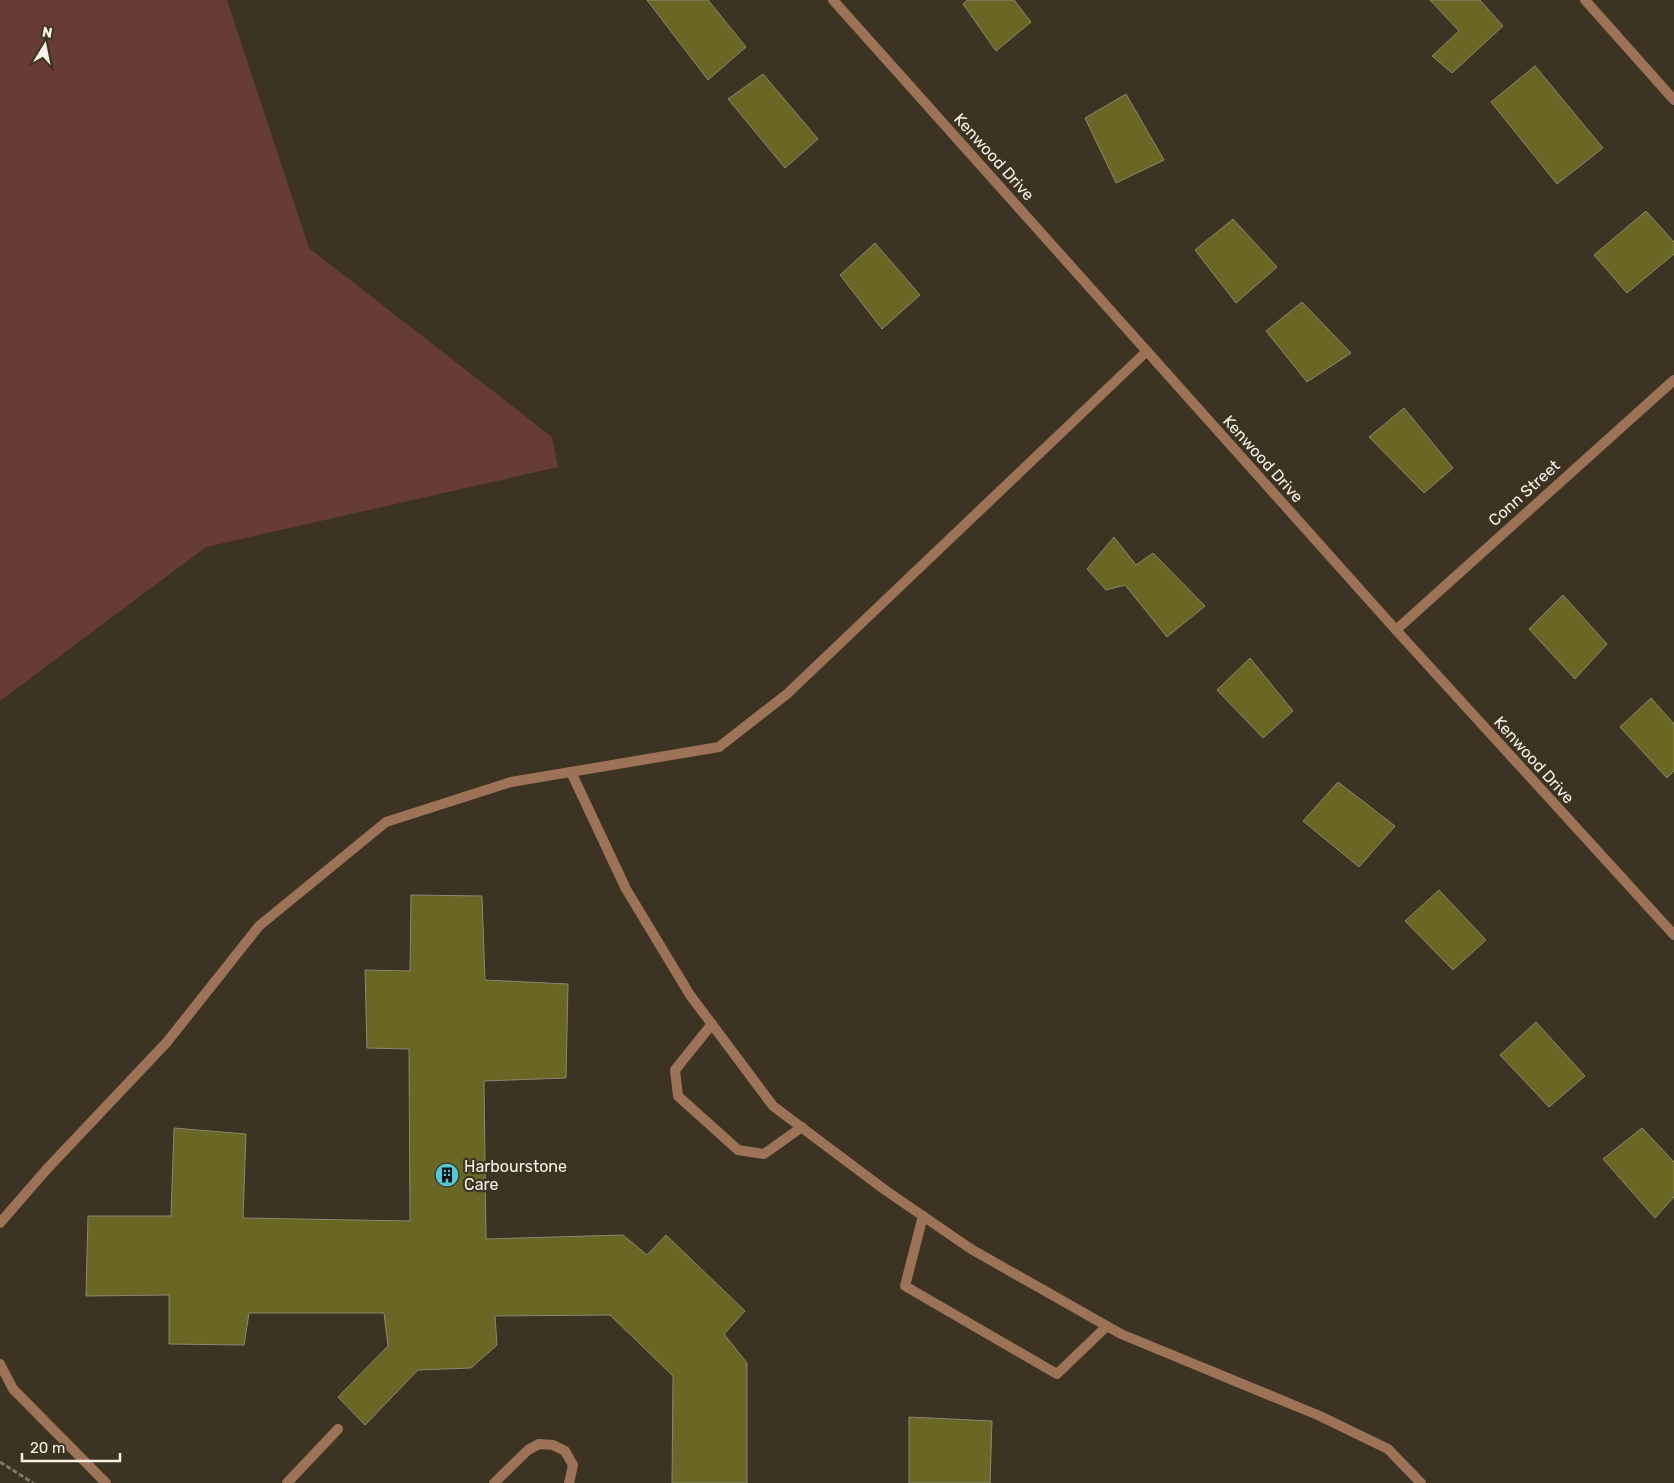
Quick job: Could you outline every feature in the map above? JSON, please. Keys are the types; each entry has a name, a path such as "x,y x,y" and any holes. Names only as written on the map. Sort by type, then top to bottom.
{"street":[{"name":"Kenwood Drive","path":"833,0 1396,630 1674,935"},
{"path":"1585,0 1674,100"},
{"path":"0,1223 46,1170 168,1042 259,926 386,822 511,782 719,747 787,694 1147,350"},
{"name":"Conn Street","path":"1396,630 1674,380"},
{"path":"571,772 626,889 690,995 773,1106 885,1190 971,1249 1107,1326 1150,1347 1320,1416 1388,1449 1421,1483"},
{"path":"712,1024 675,1070 678,1096 738,1150 764,1154 802,1127"},
{"path":"923,1216 905,1286 1057,1374 1107,1326"},
{"path":"0,1364 13,1389 106,1483"},
{"path":"287,1483 338,1429"},
{"path":"494,1483 528,1450 539,1444 553,1445 565,1451 574,1465 569,1483"}],"path":[{"path":"0,1462 33,1483"}],"shaded area":[{"path":"0,0 227,0 309,248 552,437 558,467 206,547 0,701"}],"building":[{"path":"647,0 708,0 746,47 708,80"},
{"path":"967,0 1014,0 1031,22 996,51 963,4"},
{"path":"1430,0 1480,0 1503,26 1452,73 1432,56 1459,31"},
{"path":"1535,66 1603,148 1557,184 1491,102"},
{"path":"763,74 818,139 785,168 728,99"},
{"path":"1126,94 1164,160 1116,183 1085,118"},
{"path":"1646,211 1674,242 1674,254 1627,293 1594,255"},
{"path":"1233,219 1277,267 1236,303 1195,250"},
{"path":"875,243 920,295 882,329 840,275"},
{"path":"1302,302 1351,353 1307,382 1266,331"},
{"path":"1404,408 1453,468 1424,493 1369,437"},
{"path":"1114,537 1136,565 1153,553 1205,606 1167,637 1125,585 1106,590 1087,569"},
{"path":"1563,595 1607,644 1575,679 1529,629"},
{"path":"1250,658 1293,711 1263,738 1217,690"},
{"path":"1651,698 1674,724 1674,771 1667,778 1620,727"},
{"path":"1338,782 1395,826 1359,867 1303,821"},
{"path":"1439,890 1486,940 1453,970 1405,921"},
{"name":"Harbourstone Care","path":"411,895 482,896 485,980 568,984 566,1078 484,1081 486,1239 623,1235 647,1255 666,1235 745,1311 724,1334 747,1363 747,1483 672,1483 673,1376 610,1315 495,1316 497,1345 471,1368 418,1370 365,1425 338,1397 388,1346 384,1313 249,1313 244,1345 169,1344 169,1295 86,1296 88,1216 171,1216 174,1128 246,1134 243,1218 410,1221 409,1049 367,1048 365,970 410,971"},
{"path":"1536,1022 1585,1076 1549,1107 1500,1055"},
{"path":"1642,1128 1674,1162 1674,1197 1655,1218 1603,1159"},
{"path":"909,1417 992,1421 990,1483 909,1483"}],"place":[{"name":"Harbourstone Care","path":"447,1175"}]}
